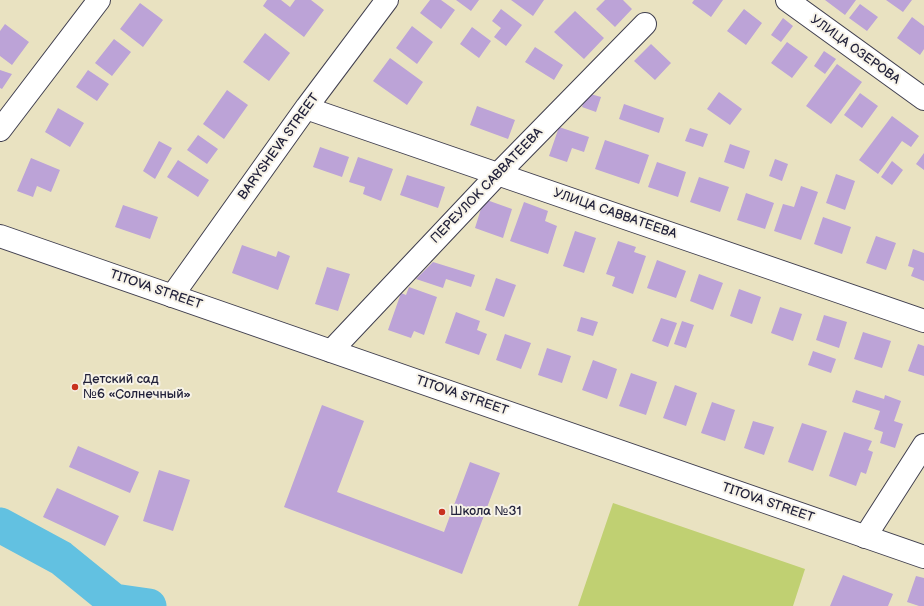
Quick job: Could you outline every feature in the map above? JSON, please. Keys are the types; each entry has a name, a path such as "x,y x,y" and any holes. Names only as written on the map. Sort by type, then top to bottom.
{"street":[{"path":"0,130 99,0"},
{"name":"BARYSHEVA STREET","path":"172,296 306,108 387,0"},
{"name":"УЛИЦА ОЗЕРОВА","path":"787,0 924,100"},
{"name":"ПЕРЕУЛОК САВВАТЕЕВА","path":"331,351 498,174 645,24"},
{"name":"УЛИЦА САВВАТЕЕВА","path":"306,108 924,321"},
{"name":"TITOVA STREET","path":"0,236 924,557"},
{"path":"865,537 924,445"}],"green space":[{"path":"613,503 805,569 793,606 578,606"}],"building":[{"path":"267,0 281,0 290,7 295,0 311,0 324,10 304,37 263,6"},
{"path":"430,0 441,0 455,10 441,29 420,13"},
{"path":"456,0 479,0 471,11"},
{"path":"511,0 544,0 533,16"},
{"path":"605,0 623,0 632,9 615,27 596,9"},
{"path":"694,0 723,0 711,17 692,3"},
{"path":"825,0 856,0 845,15"},
{"path":"886,0 912,0 903,12"},
{"path":"140,3 163,20 143,47 120,29"},
{"path":"860,4 878,17 867,31 849,18"},
{"path":"501,9 522,25 506,46 494,37 501,28 492,21"},
{"path":"744,9 762,23 746,45 727,31"},
{"path":"575,11 604,38 584,59 554,32"},
{"path":"912,17 924,26 924,49 920,55 897,38"},
{"path":"783,18 793,26 781,42 771,35"},
{"path":"5,24 29,42 12,65 0,56 0,31"},
{"path":"412,26 433,42 417,64 396,48"},
{"path":"472,27 491,41 479,58 460,44"},
{"path":"265,33 290,53 269,81 243,62"},
{"path":"114,39 131,52 112,76 95,63"},
{"path":"787,42 808,57 792,78 771,63"},
{"path":"651,44 671,63 655,80 634,61"},
{"path":"535,47 563,65 554,80 525,62"},
{"path":"824,51 836,59 825,74 814,66"},
{"path":"390,58 423,82 407,105 373,81"},
{"path":"837,64 862,82 831,124 806,106"},
{"path":"0,70 12,74 2,89 0,88"},
{"path":"88,70 109,84 97,101 76,87"},
{"path":"227,90 248,105 224,139 203,124"},
{"path":"719,92 742,109 730,125 707,109"},
{"path":"587,93 601,97 596,112 582,107"},
{"path":"860,93 878,106 862,128 844,115"},
{"path":"624,104 664,118 659,133 619,119"},
{"path":"477,106 515,120 508,139 470,125"},
{"path":"58,108 84,123 70,147 45,132"},
{"path":"892,116 919,136 911,147 902,141 878,174 859,160"},
{"path":"559,127 589,137 584,152 572,148 567,162 549,156"},
{"path":"690,128 708,134 703,147 685,141"},
{"path":"198,135 218,149 207,164 187,150"},
{"path":"605,140 649,155 639,184 595,169"},
{"path":"159,141 172,148 155,179 143,171"},
{"path":"730,144 750,151 744,169 724,162"},
{"path":"320,147 349,157 342,177 313,167"},
{"path":"924,153 924,170 916,164"},
{"path":"358,157 393,169 381,201 363,194 365,187 349,182"},
{"path":"31,158 60,170 51,192 37,186 33,197 17,191"},
{"path":"775,159 788,164 782,181 769,176"},
{"path":"178,160 209,180 198,197 167,177"},
{"path":"892,161 903,170 892,185 881,177"},
{"path":"657,162 686,172 678,197 648,187"},
{"path":"836,174 855,181 845,210 826,203"},
{"path":"407,175 445,187 438,208 400,195"},
{"path":"699,177 729,187 720,212 690,202"},
{"path":"801,186 818,192 801,240 774,231 783,204 794,207"},
{"path":"746,193 774,203 765,229 737,220"},
{"path":"484,199 512,209 503,238 475,228"},
{"path":"524,202 548,211 545,221 557,226 548,254 510,241"},
{"path":"123,205 158,217 150,239 115,227"},
{"path":"823,217 851,227 842,254 814,244"},
{"path":"575,231 596,238 584,273 563,266"},
{"path":"876,236 896,243 886,270 866,263"},
{"path":"618,241 636,247 634,252 646,256 633,294 612,286 615,277 606,274"},
{"path":"242,245 276,257 278,251 290,256 278,290 232,273"},
{"path":"913,249 924,253 924,281 911,276 914,268 908,266"},
{"path":"657,260 686,271 676,298 647,288"},
{"path":"433,262 475,275 471,287 446,279 443,288 416,279"},
{"path":"327,267 350,274 338,311 315,304"},
{"path":"699,274 723,283 713,310 690,301"},
{"path":"496,278 516,285 504,317 485,310"},
{"path":"409,287 437,297 424,335 414,331 411,338 388,330 401,293 406,295"},
{"path":"739,289 761,297 752,324 730,316"},
{"path":"780,307 802,314 793,341 771,333"},
{"path":"456,312 480,321 477,330 487,334 479,355 445,343"},
{"path":"824,315 847,322 839,348 816,340"},
{"path":"581,317 598,322 593,336 577,331"},
{"path":"661,318 677,323 668,347 652,341"},
{"path":"682,321 694,325 686,348 674,344"},
{"path":"863,332 891,341 882,368 854,359"},
{"path":"505,334 531,343 521,369 496,360"},
{"path":"918,344 924,346 924,376 908,371"},
{"path":"547,348 571,356 562,383 538,375"},
{"path":"813,351 836,359 831,373 808,365"},
{"path":"593,360 617,369 607,399 582,390"},
{"path":"631,373 657,382 646,415 619,406"},
{"path":"675,385 697,393 686,426 663,418"},
{"path":"856,390 884,399 885,395 901,401 894,421 903,424 895,448 880,443 883,432 874,429 880,411 852,402"},
{"path":"712,402 735,410 725,441 701,433"},
{"path":"322,405 364,421 337,492 444,532 470,462 500,473 462,574 284,507"},
{"path":"753,421 774,427 764,455 744,448"},
{"path":"802,423 827,431 813,471 788,462"},
{"path":"844,432 872,441 868,450 873,452 866,474 861,472 856,486 829,476"},
{"path":"78,446 139,472 130,493 69,467"},
{"path":"159,470 190,480 173,531 143,521"},
{"path":"57,488 119,516 105,546 43,517"},
{"path":"843,575 893,594 888,606 830,606"},
{"path":"916,576 924,578 924,606 907,602"}],"waterway":[{"path":"0,525 61,558 114,601 149,606"}],"place":[{"name":"Детский сад №6 «Солнечный»","path":"75,387"},
{"name":"Школа №31","path":"442,512"}]}
